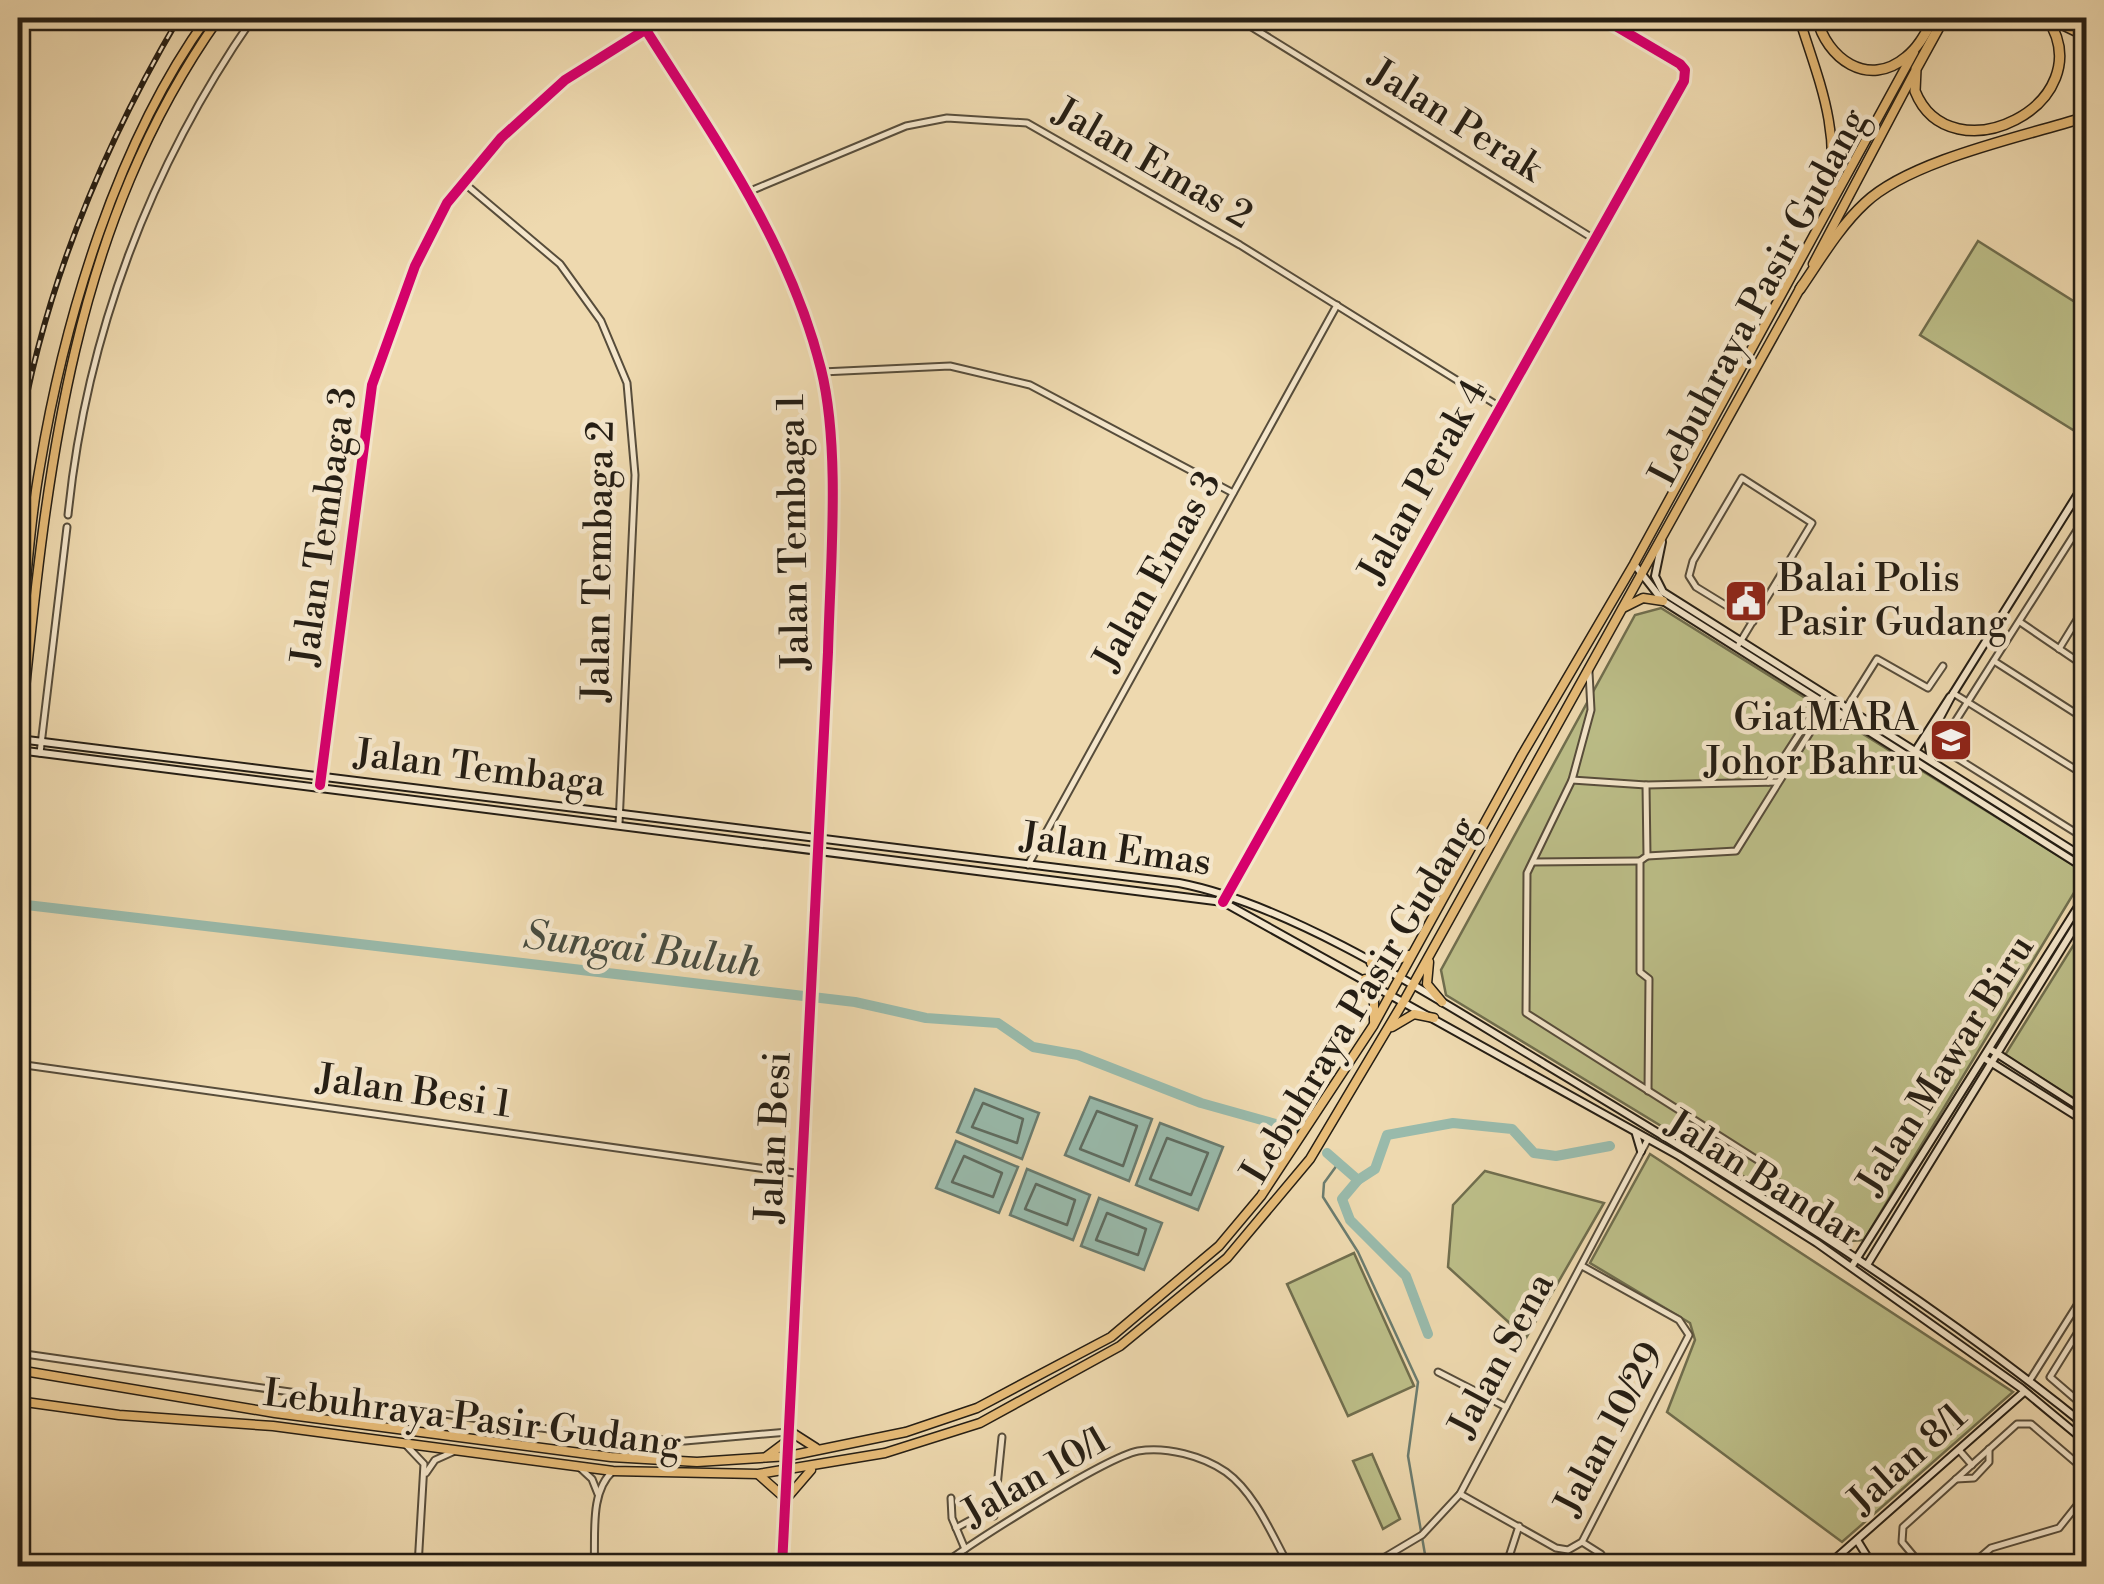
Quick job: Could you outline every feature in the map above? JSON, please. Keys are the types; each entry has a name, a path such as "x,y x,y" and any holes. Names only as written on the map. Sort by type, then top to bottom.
{"highway":[{"path":"1817,18 1830,50 1856,68 1885,68 1916,48"},
{"name":"Lebuhraya Pasir Gudang","path":"1916,48 1934,18"},
{"name":"Lebuhraya Pasir Gudang","path":"1916,69 1944,18"},
{"path":"1916,69 1919,100 1936,119 1953,128 1989,130 2034,115 2059,95 2069,68 2064,37 2048,18"},
{"path":"2048,18 2086,36"},
{"path":"2079,18 2086,22"},
{"path":"1800,289 1857,210 1890,184 1926,168 2086,117"}],"main road":[{"path":"18,671 39,468 78,296 150,113 206,18"},
{"path":"18,752 48,468 87,298 158,116 220,18"},
{"path":"1800,18 1833,130 1835,162 1828,213"},
{"name":"Jalan Tembaga 1","path":"646,30 777,244 822,372 831,556 817,838"},
{"name":"Lebuhraya Pasir Gudang","path":"18,1370 276,1413 668,1462 789,1456 894,1435 978,1408 1111,1337 1219,1246 1261,1196 1374,1026 1634,564 1916,48"},
{"name":"Lebuhraya Pasir Gudang","path":"18,1401 398,1442 613,1471 758,1474 815,1468 885,1453 980,1423 1085,1368 1162,1314 1227,1258 1283,1196 1386,1031 1662,541 1916,69"},
{"path":"1685,471 1696,478"},
{"path":"1913,754 2086,482"},
{"path":"1662,541 1654,567 1658,586 1808,693 1826,700"},
{"path":"1634,564 1663,600 1913,754 2086,869"},
{"path":"1624,608 1643,598 1663,600"},
{"path":"1845,713 1898,740 1913,754 1932,761 2086,860"},
{"name":"Jalan Tembaga","path":"18,739 817,849"},
{"path":"1898,740 1925,739"},
{"path":"1925,739 1932,761"},
{"name":"Jalan Tembaga","path":"18,752 320,781"},
{"name":"Jalan Tembaga","path":"619,819 817,838"},
{"name":"Jalan Besi","path":"782,1566 817,838"},
{"name":"Jalan Emas","path":"817,838 1028,864 1226,898 1371,963 1442,1002"},
{"name":"Jalan Emas","path":"817,849 1226,898 1392,993"},
{"name":"Jalan Mawar Biru","path":"1852,1266 2086,894"},
{"name":"Jalan Mawar Biru","path":"1862,1272 2086,908"},
{"path":"1371,963 1396,962 1418,944"},
{"path":"1433,948 1427,984 1442,1002"},
{"path":"1364,978 1374,1000 1374,1026"},
{"name":"Jalan Bandar","path":"1392,993 1648,1139 1862,1272 2086,1442"},
{"name":"Jalan Bandar","path":"1442,1002 1836,1242 2030,1380 2086,1426"},
{"path":"1386,1031 1408,1016 1434,1018"},
{"path":"1990,1049 2086,1111"},
{"path":"1984,1058 2086,1122"},
{"path":"1636,1119 1647,1131 1648,1139 1655,1135 1672,1141"},
{"path":"1630,1129 1641,1140 1641,1151"},
{"path":"1836,1242 1859,1245 1867,1241"},
{"name":"Jalan 8/1","path":"1827,1566 2025,1392"},
{"path":"762,1458 790,1436 823,1449"},
{"path":"758,1474 786,1500 798,1481 815,1468"},
{"path":"1858,1540 1873,1566"}],"street":[{"path":"68,515 83,411 116,287 180,140 252,18"},
{"path":"646,30 664,18"},
{"name":"Jalan Perak","path":"1237,18 1594,239"},
{"name":"Jalan Perak 4","path":"1226,898 1686,78 1683,67 1602,18"},
{"name":"Jalan Tembaga 3","path":"320,781 372,385 415,266 447,202 500,138 565,80 646,30"},
{"name":"Jalan Emas 2","path":"748,192 906,126 947,118 1026,123 1060,139 1500,407"},
{"name":"Jalan Tembaga 2","path":"464,183 560,264 601,321 627,384 635,476 619,819"},
{"name":"Jalan Emas 3","path":"1028,864 1337,305"},
{"path":"822,372 950,366 1030,384 1233,492"},
{"path":"1739,644 1812,523 1742,478 1693,561 1689,576 1696,587 1752,622"},
{"path":"1939,747 2086,516"},
{"path":"40,753 67,527"},
{"path":"2073,538 2086,547"},
{"path":"2059,649 2086,608"},
{"path":"2020,622 2086,667"},
{"path":"1812,726 1845,713 1877,659 1928,688 1943,666"},
{"path":"1994,661 2086,720"},
{"path":"1588,669 1591,710 1572,780 1532,862 1525,898 1526,1013 1760,1161 1776,1175 1792,1214"},
{"path":"1808,693 1812,715"},
{"path":"1952,695 2086,776"},
{"path":"1768,782 1826,700"},
{"path":"1532,862 1640,861 1647,856 1736,851 1826,700"},
{"path":"1925,739 2086,839"},
{"path":"1572,780 1646,786 1778,782"},
{"path":"1646,786 1647,856"},
{"path":"1640,861 1640,972 1650,979 1648,1092"},
{"name":"Jalan Besi 1","path":"18,1064 802,1174"},
{"name":"Jalan Sena","path":"1370,1566 1422,1534 1460,1494 1648,1139"},
{"path":"1742,1184 1754,1186 1762,1180 1760,1161"},
{"name":"Jalan 10/29","path":"1460,1494 1562,1550 1582,1542 1689,1334 1679,1320 1581,1265"},
{"path":"2030,1380 2086,1295"},
{"path":"2086,1319 2050,1377 2086,1408"},
{"path":"18,1353 604,1437 686,1441 790,1436"},
{"path":"1438,1372 1506,1406"},
{"path":"1922,1566 1902,1542 1902,1530 2023,1422 2086,1471"},
{"path":"994,1516 1002,1437"},
{"path":"398,1442 421,1458 424,1476 418,1566"},
{"path":"424,1476 435,1460 458,1450"},
{"name":"Jalan 10/1","path":"941,1566 1131,1454 1169,1450 1213,1465 1232,1478 1249,1497 1289,1566"},
{"path":"1959,1450 1972,1465"},
{"path":"1956,1479 1974,1478 1989,1462 1989,1450"},
{"path":"578,1467 592,1478 598,1497"},
{"path":"594,1566 598,1497 603,1480 613,1471"},
{"path":"1970,1566 1990,1548 2059,1528 2086,1494"},
{"path":"951,1498 956,1528 966,1548"},
{"path":"956,1528 995,1507"},
{"path":"1467,1566 1504,1566 1518,1526"},
{"path":"1582,1542 1601,1554 1606,1566"},
{"path":"802,1563 829,1566"}],"green space":[{"path":"1978,241 2086,309 2086,438 1920,335"},
{"path":"1661,608 2086,873 1864,1240 1850,1241 1446,995 1441,970 1635,615"},
{"path":"2086,925 2086,1106 2005,1055"},
{"path":"1650,1154 2013,1392 1842,1542 1667,1412 1695,1340 1690,1323 1590,1263"},
{"path":"1485,1171 1604,1203 1526,1338 1448,1267 1453,1205"},
{"path":"1354,1253 1414,1386 1348,1416 1287,1284"},
{"path":"1372,1454 1400,1519 1383,1529 1353,1461"}],"water":[{"path":"975,1089 1039,1113 1022,1159 957,1132"},
{"path":"1090,1097 1152,1119 1129,1181 1065,1155"},
{"path":"1160,1123 1223,1147 1198,1210 1136,1185"},
{"path":"956,1141 1018,1167 999,1213 936,1188"},
{"path":"1027,1169 1090,1195 1073,1240 1010,1215"},
{"path":"1099,1198 1162,1223 1144,1270 1081,1246"}],"waterway":[{"name":"Sungai Buluh","path":"18,904 855,1002 926,1018 998,1023 1033,1047 1078,1055 1201,1103 1283,1126 1298,1135"},
{"name":"Sungai Buluh","path":"1327,1153 1358,1180 1375,1169 1387,1135 1453,1123 1512,1129 1534,1153 1556,1156 1610,1146"},
{"path":"1340,1161 1324,1183 1323,1197 1358,1252 1418,1382 1408,1456 1427,1566"},
{"path":"1358,1180 1342,1199 1350,1220 1406,1276 1428,1334"}],"railway":[{"path":"18,442 43,330 79,222 124,119 179,18"}],"cycle path":[{"path":"320,785 372,385 415,266 447,203 501,138 565,80 664,18"},
{"path":"1223,902 1684,81 1685,70 1680,64 1602,18"},
{"path":"646,30 747,193 790,278 821,369 831,435 833,509 828,652 782,1566"}],"place":[{"name":"Balai Polis Pasir Gudang","path":"1746,601"},
{"name":"GiatMARA Johor Bahru","path":"1951,740"}]}
